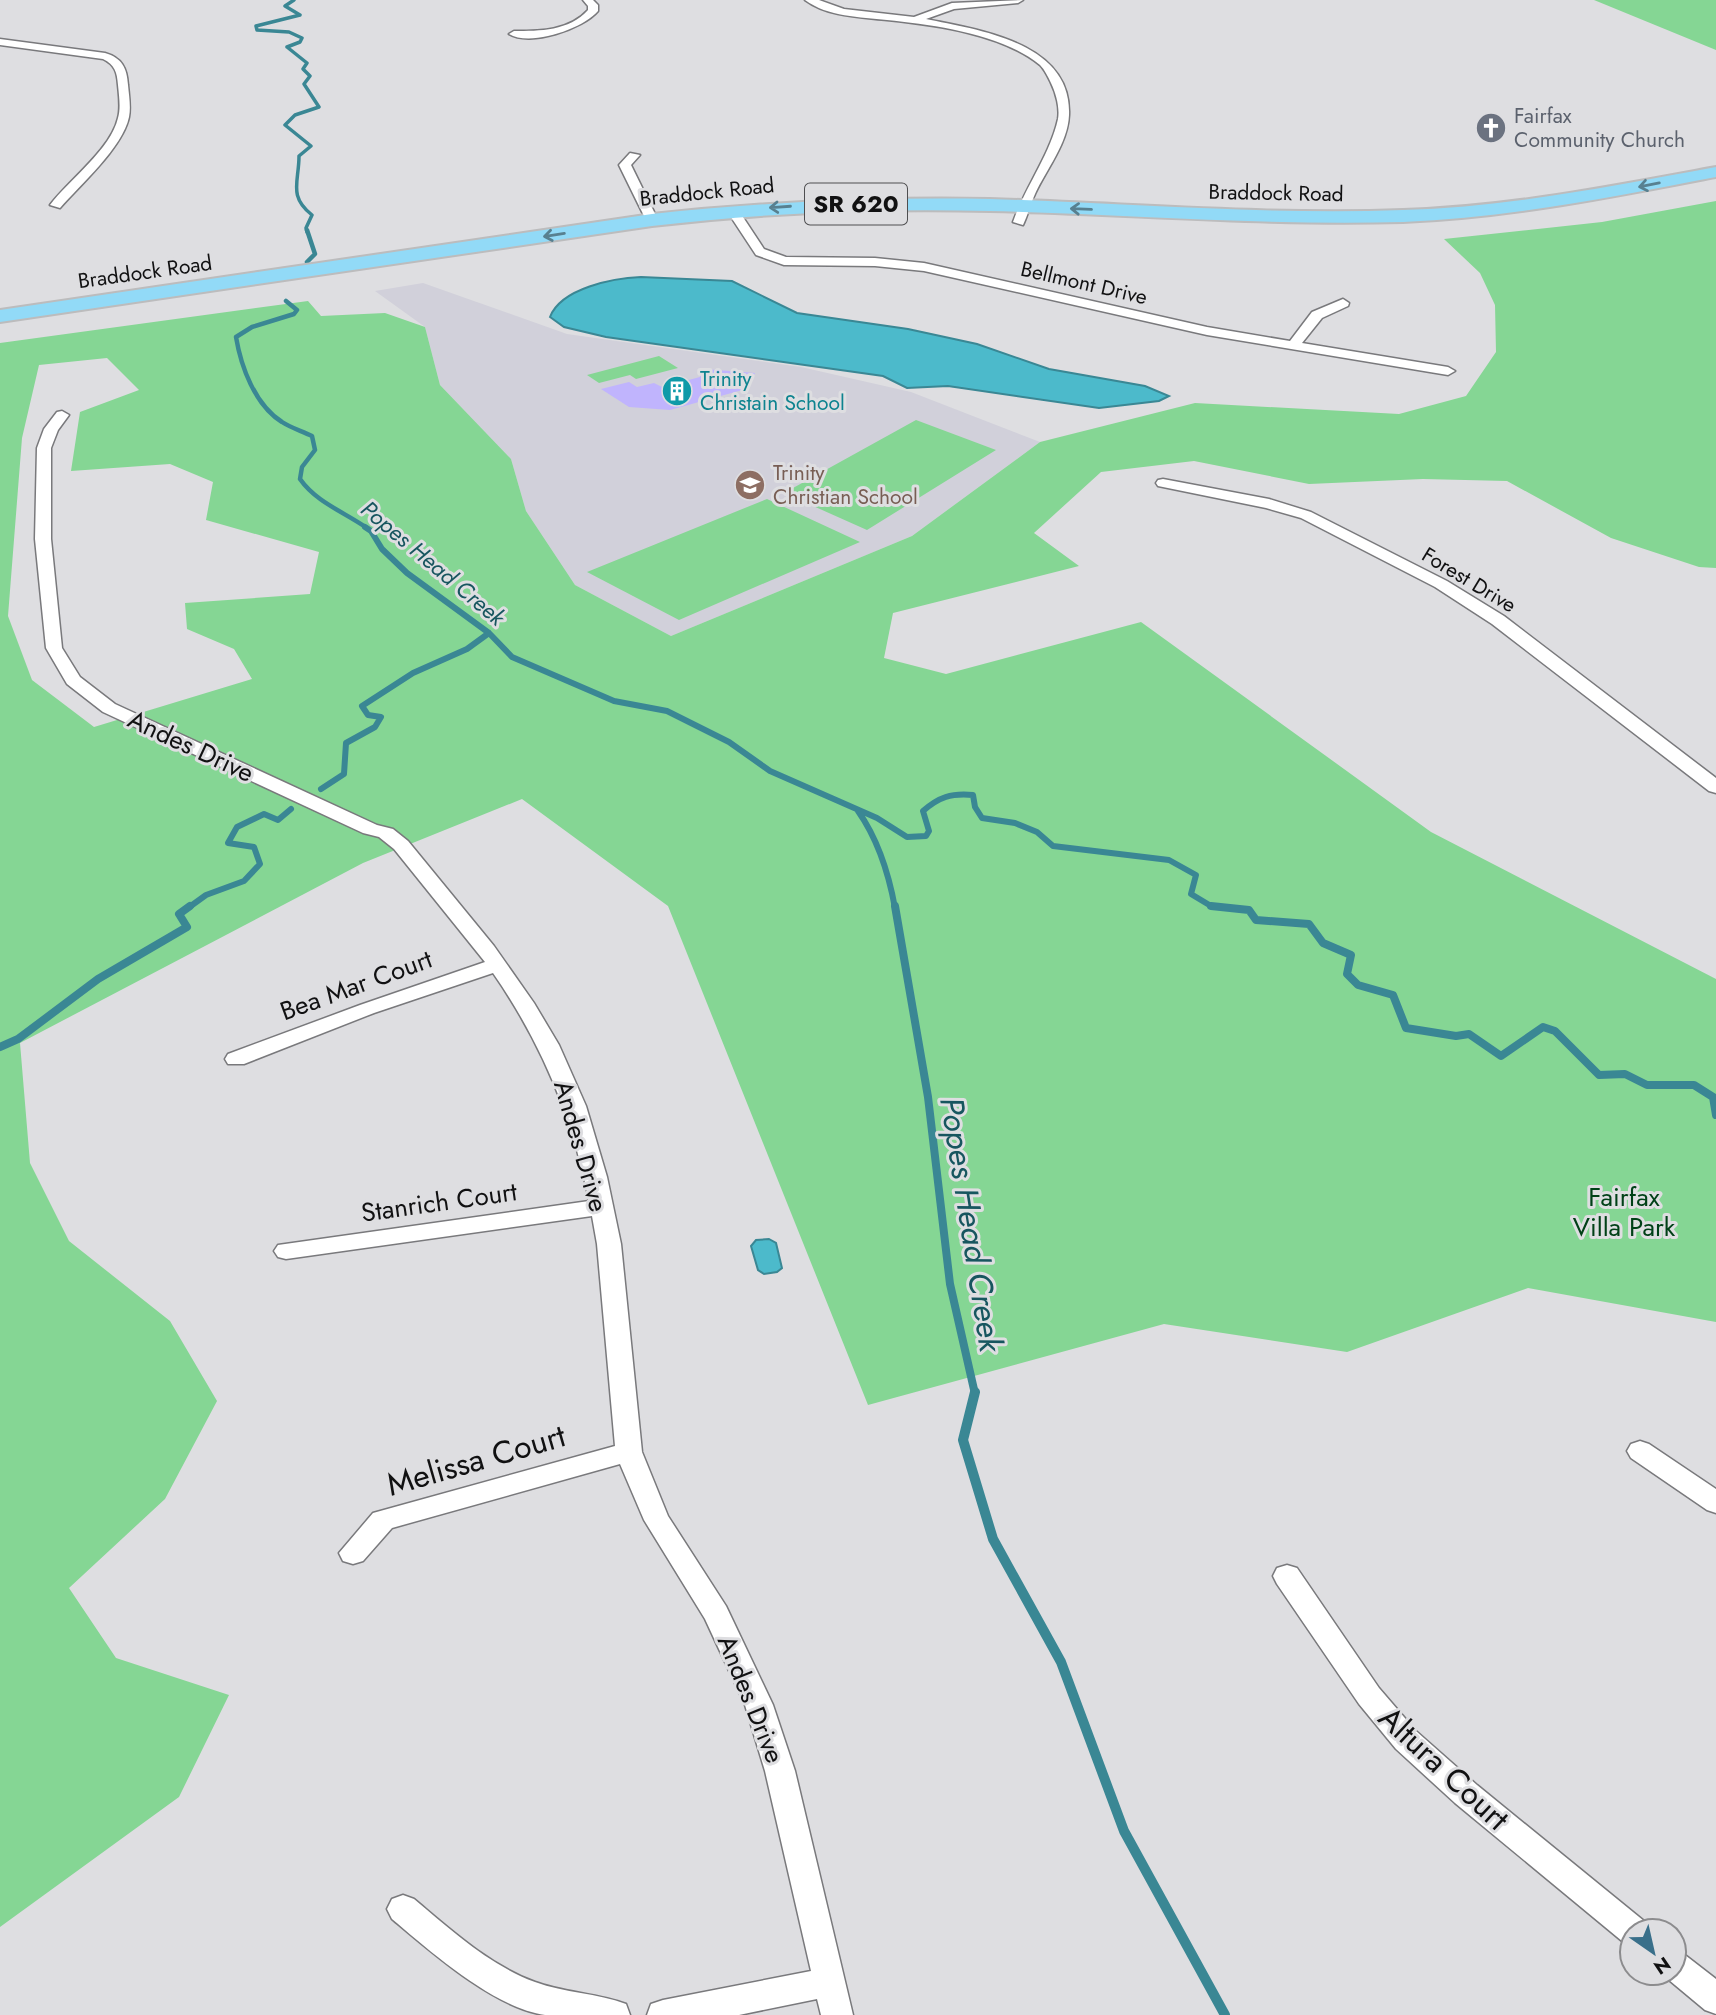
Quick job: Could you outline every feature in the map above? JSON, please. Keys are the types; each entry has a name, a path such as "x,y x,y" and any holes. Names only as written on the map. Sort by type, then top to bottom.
{"main road":[{"name":"Braddock Road","path":"0,317 652,220 858,219 1022,214 1304,217 1437,215 1550,203 1716,172"},
{"name":"Braddock Road","path":"1022,214 1314,231 1439,228 1566,215 1716,187"},
{"name":"Braddock Road","path":"0,332 536,253 738,218"}],"street":[{"path":"514,34 552,31 584,21 593,11 593,5 588,0"},
{"path":"810,0 824,7 849,13 915,20 1010,44 1034,55 1051,72 1061,92 1064,116 1057,140 1022,214"},
{"path":"915,20 930,12 952,6 1018,0"},
{"path":"0,42 105,56 116,61 122,69 125,110 123,122 56,205"},
{"path":"634,155 625,165 652,220"},
{"name":"Bellmont Drive","path":"738,218 760,252 784,261 875,262 924,267 1207,331 1448,371"},
{"path":"1293,346 1317,314 1343,303"},
{"name":"Andes Drive","path":"62,415 51,429 44,448 43,538 54,648 73,680 109,708 370,829 386,833 401,845 497,965 524,1003 548,1045 575,1106 596,1177 609,1244 629,1452 657,1520 716,1614 759,1705 780,1771 837,2015"},
{"name":"Forest Drive","path":"1163,483 1269,504 1306,515 1441,584 1498,620 1716,787"},
{"name":"Bea Mar Court","path":"236,1059 367,1009 497,965"},
{"name":"Stanrich Court","path":"286,1251 600,1207"},
{"path":"1640,1451 1716,1503"},
{"name":"Melissa Court","path":"353,1553 383,1520 440,1502 629,1452"},
{"name":"Altura Court","path":"1287,1576 1369,1696 1406,1740 1465,1794 1618,1919"},
{"path":"403,1909 447,1945 521,1992 568,2008 614,2015"},
{"path":"1688,1976 1716,1999"},
{"path":"663,2015 829,1982"}],"shaded area":[{"name":"Trinity Christian School","path":"423,283 567,334 801,367 911,392 1040,442 912,536 671,636 575,585 526,511 511,459 440,385 425,327 375,291"}],"green space":[{"path":"1594,0 1716,0 1716,50"},
{"name":"Fairfax Villa Park","path":"1716,201 1716,568 1699,567 1611,538 1507,481 1423,479 1309,484 1194,461 1101,472 1034,533 1079,566 893,613 884,658 946,674 1141,622 1431,832 1716,979 1716,1322 1528,1288 1347,1352 1164,1324 868,1405 668,906 522,799 363,863 20,1043 30,1163 69,1241 170,1321 217,1401 165,1499 69,1588 116,1658 229,1695 179,1797 0,1927 0,343 308,301 321,316 385,313 425,327 440,385 511,459 526,511 575,585 671,636 912,536 1040,442 1195,403 1399,414 1466,396 1496,352 1495,305 1480,273 1444,239 1602,222","holes":["107,358 139,390 80,412 71,471 170,464 213,482 206,520 319,552 310,594 185,603 187,629 234,649 252,679 94,727 32,680 8,616 22,438 39,365"]},
{"path":"659,356 678,368 636,379 630,375 599,383 587,375"},
{"path":"916,420 996,450 867,530 784,493"},
{"path":"767,499 860,542 679,620 587,572"}],"water":[{"path":"641,277 732,281 797,313 908,329 977,344 1049,369 1145,386 1169,396 1159,401 1099,408 948,386 907,388 883,376 606,337 564,327 550,317 565,299 590,286"},
{"path":"769,1239 776,1243 782,1268 777,1272 764,1274 758,1270 751,1246 756,1240"}],"building":[{"name":"Trinity Christain School","path":"704,369 755,373 746,389 670,410 629,407 601,389 629,382 637,387 654,383 662,387 700,377"}],"waterway":[{"name":"Popes Head Creek","path":"294,0 285,6 300,15 256,26 257,30 289,32 302,38 300,42 287,47 307,63 303,69 310,76 304,84 319,107 295,115 285,125 311,146 299,156 296,188 300,201 312,215 307,232"},
{"name":"Popes Head Creek","path":"307,230 315,254 307,262"},
{"name":"Popes Head Creek","path":"286,301 297,310 294,314 252,327 236,337 246,373 257,396 272,415 312,436 315,450 302,467 300,479 322,500 367,528"},
{"name":"Popes Head Creek","path":"365,527 371,531 382,549 407,573 489,633"},
{"path":"321,789 344,774 346,743 375,727 381,717 368,715 362,706 413,673 467,649 489,633"},
{"name":"Popes Head Creek","path":"489,633 512,657 614,701 667,711 729,742 770,771 877,818 907,837 926,836 929,831 923,811 934,802 952,795 973,795 975,807 982,818 1015,823 1037,832 1053,846 1169,860 1196,875 1191,894 1211,906"},
{"path":"188,908 206,895 244,881 260,864 254,847 228,843 237,827 264,814 278,820 291,809"},
{"name":"Popes Head Creek","path":"858,811 881,857 895,908"},
{"path":"0,1047 18,1039 98,979 187,927 179,914 190,906"},
{"name":"Popes Head Creek","path":"895,906 928,1097 950,1284 975,1393"},
{"name":"Popes Head Creek","path":"1211,906 1249,910 1256,920 1309,924 1323,943 1351,955 1347,974 1358,985 1393,995 1406,1028 1456,1036 1469,1034 1501,1056 1543,1027 1555,1031 1599,1075 1625,1074 1647,1085 1694,1085 1713,1097 1716,1115"},
{"name":"Popes Head Creek","path":"1211,906 1228,908"},
{"name":"Popes Head Creek","path":"975,1393 963,1440 993,1539 1061,1662 1124,1831 1225,2015"}],"place":[{"name":"Fairfax Community Church","path":"1491,128"},
{"name":"Trinity Christain School","path":"677,391"},
{"name":"Trinity Christian School","path":"750,485"}]}
